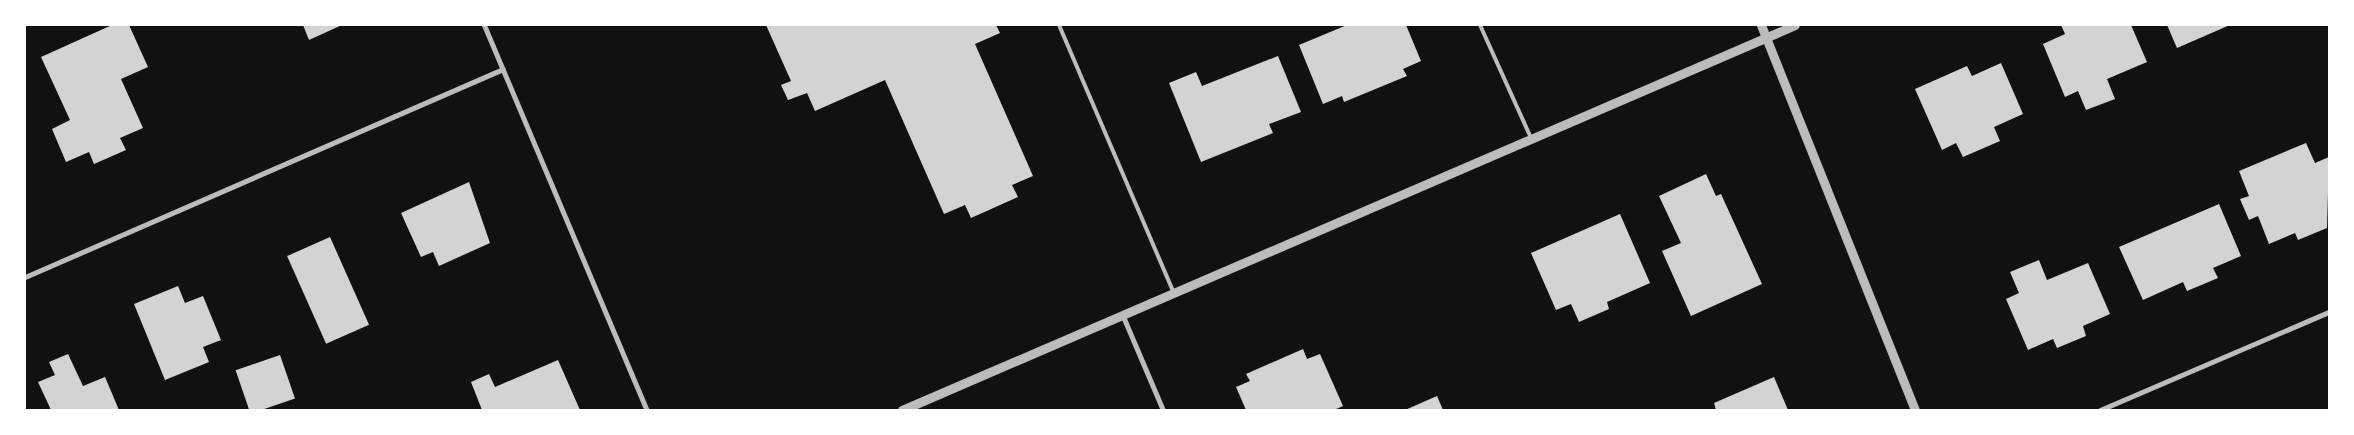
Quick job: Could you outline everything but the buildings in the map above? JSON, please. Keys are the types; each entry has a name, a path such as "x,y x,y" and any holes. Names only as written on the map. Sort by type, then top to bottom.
{"street":[{"path":"484,25 646,410"},
{"path":"1760,25 1914,410"},
{"path":"902,410 1121,313 1795,25"},
{"path":"25,276 503,69"},
{"path":"2100,410 2329,312"},
{"path":"1121,313 1163,410"}],"lane":[{"path":"1059,25 1173,291"},
{"path":"1480,25 1532,138"}]}
